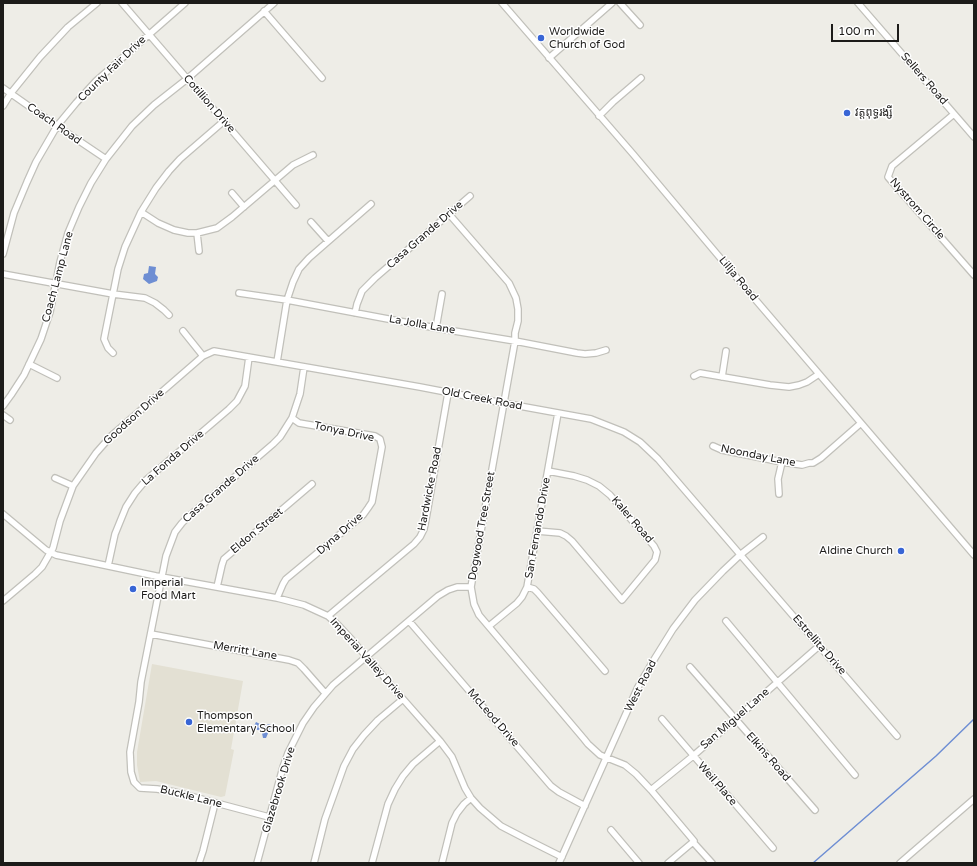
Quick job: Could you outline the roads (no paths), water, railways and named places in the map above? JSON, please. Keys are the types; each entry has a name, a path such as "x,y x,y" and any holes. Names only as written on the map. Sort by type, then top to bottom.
{"street":[{"path":"3,106 11,93 40,57 68,28 97,3"},
{"name":"Cotillion Drive","path":"122,3 296,205"},
{"name":"County Fair Drive","path":"3,254 14,213 27,182 36,162 57,126 96,81 185,3"},
{"name":"Coach Lamp Lane","path":"3,406 24,375 41,339 50,312 55,284 68,233 91,183 106,159 132,126 154,105 187,79 274,3"},
{"name":"Lillja Road","path":"502,3 974,555"},
{"path":"550,58 612,3"},
{"path":"620,3 640,25"},
{"name":"Sellers Road","path":"858,3 974,137"},
{"path":"264,11 322,78"},
{"path":"599,116 641,78"},
{"name":"Coach Road","path":"3,88 106,159"},
{"name":"Nystrom Circle","path":"954,114 892,166 888,177 974,275"},
{"path":"113,353 108,348 104,339 118,269 125,247 141,212 169,171 180,159 224,121"},
{"path":"141,212 158,223 174,230 188,233 197,233 216,228 232,217 292,165 313,155"},
{"path":"232,193 244,207"},
{"name":"Casa Grande Drive","path":"355,314 362,291 470,196"},
{"path":"277,362 286,300 300,269 308,258 372,204"},
{"name":"Dogwood Tree Street","path":"449,214 508,283 516,298 518,309 515,341 471,587 474,604 480,615 588,744 600,755 625,765 636,774 712,863"},
{"path":"311,222 328,241"},
{"path":"197,233 199,251"},
{"path":"3,274 113,294 145,298 155,303 169,315"},
{"name":"La Jolla Lane","path":"239,293 286,300 355,314 515,341 581,354 596,353 606,350"},
{"path":"436,328 442,294"},
{"path":"183,331 203,356"},
{"name":"Old Creek Road","path":"203,356 214,351 591,419 624,432 640,442 658,459 740,555"},
{"path":"722,377 726,351"},
{"name":"Goodson Drive","path":"3,601 42,567 55,543 60,521 73,486 96,453 111,436 203,356"},
{"name":"La Fonda Drive","path":"108,566 115,534 126,507 135,492 146,480 237,401 245,386 248,357"},
{"path":"29,364 56,378"},
{"name":"Casa Grande Drive","path":"130,761 130,752 141,682 166,556 171,542 182,523 280,437 292,418 300,394 304,367"},
{"path":"694,376 700,373 789,387 808,382 819,374"},
{"name":"Hardwicke Road","path":"328,616 414,544 420,537 424,529 426,519 448,393"},
{"name":"San Fernando Drive","path":"489,626 522,597 527,587 558,413"},
{"path":"3,415 10,420"},
{"name":"Tonya Drive","path":"292,418 300,423 375,436 380,440 382,447 381,456"},
{"name":"Noonday Lane","path":"713,446 722,450 782,462 802,464 813,463 821,458 861,423"},
{"name":"Dyna Drive","path":"276,598 286,579 363,515 372,502 381,456"},
{"path":"779,494 778,479 782,462"},
{"name":"Kaler Road","path":"537,531 560,533 566,536 572,541 622,600 655,560 657,552 654,546 610,495 599,486 574,476 548,471"},
{"path":"55,478 73,486"},
{"name":"Eldon Street","path":"217,587 224,559 312,484"},
{"name":"Imperial Valley Drive","path":"3,514 50,553 56,555 162,578 276,598 304,605 328,616 343,630 440,741 452,757 464,788 480,808 501,826 562,857"},
{"name":"West Road","path":"560,863 643,678 670,633 695,600 723,571 763,537"},
{"name":"Estrellita Drive","path":"740,555 897,736"},
{"name":"Glazebrook Drive","path":"257,863 288,753 303,723 325,693 438,596 457,587 471,587"},
{"path":"527,587 534,589 538,593 605,671"},
{"name":"McLeod Drive","path":"409,621 551,786 585,806"},
{"path":"726,622 855,775"},
{"name":"Merritt Lane","path":"151,634 289,660 298,663 325,693"},
{"name":"San Miguel Lane","path":"651,790 693,756 819,646"},
{"name":"Elkins Road","path":"690,667 815,810"},
{"path":"314,863 325,818 344,766 364,735 378,720 403,699"},
{"name":"Weil Place","path":"662,719 773,848"},
{"path":"372,863 388,804 394,789 413,764 440,741"},
{"name":"Buckle Lane","path":"130,761 134,782 140,788 175,792 269,817"},
{"path":"442,863 452,823 457,813 471,798"},
{"path":"900,863 974,799"},
{"path":"199,863 215,803"},
{"path":"611,830 639,863"},
{"path":"668,863 693,842"}],"water":[{"path":"149,266 156,267 155,274 158,277 157,281 149,284 143,279 144,274 148,273"},
{"path":"256,722 264,726 269,724 271,725 272,727 266,738 263,738 260,731 253,728"}],"waterway":[{"path":"813,863 936,756 974,719"}],"place":[{"name":"Worldwide Church of God","path":"541,38"},
{"name":"វត្តពុទ្ធរង្សី","path":"847,113"},
{"name":"Aldine Church","path":"901,551"},
{"name":"Imperial Food Mart","path":"133,589"},
{"name":"Thompson Elementary School","path":"189,722"}]}
